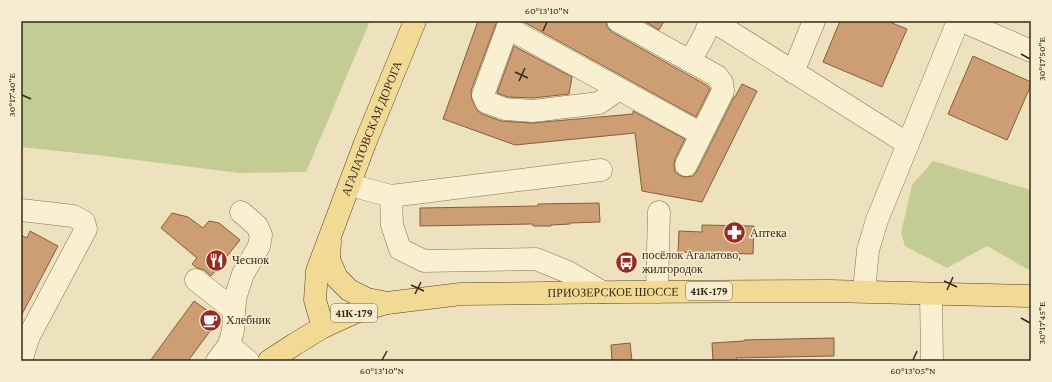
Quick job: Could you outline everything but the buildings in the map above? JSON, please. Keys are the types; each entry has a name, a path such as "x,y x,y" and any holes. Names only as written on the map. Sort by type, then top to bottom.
{"main road":[{"name":"АГАЛАТОВСКАЯ ДОРОГА","path":"323,327 315,300 317,272 365,143 415,21"},
{"path":"330,236 329,260 337,278 349,290 367,299 387,304"},
{"name":"ПРИОЗЕРСКОЕ ШОССЕ","path":"387,304 461,294 602,292 864,291 1031,296"},
{"name":"41К-179","path":"269,361 323,327 356,312 387,304"}],"street":[{"path":"618,21 717,76 722,83 723,91 686,165"},
{"path":"690,61 704,36 710,21"},
{"path":"713,21 908,144"},
{"path":"793,72 814,21"},
{"path":"864,291 868,250 877,220 958,21"},
{"path":"962,21 1031,51"},
{"path":"619,89 599,103 533,111 505,109 486,102 483,95 509,25 619,89 701,134"},
{"path":"350,183 361,188 392,196 601,170"},
{"path":"392,196 392,225 400,249 424,261 536,259 568,272 602,292"},
{"path":"21,210 73,216 84,222 86,229 25,334 21,361"},
{"path":"241,212 258,226 261,235 260,246 243,274 236,295 233,331 223,353 248,361"},
{"path":"657,292 659,212"},
{"path":"196,280 234,310"},
{"path":"931,294 932,361"}],"green space":[{"path":"21,21 370,21 306,172 239,173 21,147"},
{"path":"933,161 1031,190 1031,269 1027,269 987,246 947,268 905,246 901,233 912,185"}],"place":[{"name":"Аптека","path":"735,233"},
{"name":"Чеснок","path":"216,260"},
{"name":"посёлок Агалатово, жилгородок","path":"626,262"},
{"name":"Хлебник","path":"211,320"}]}
